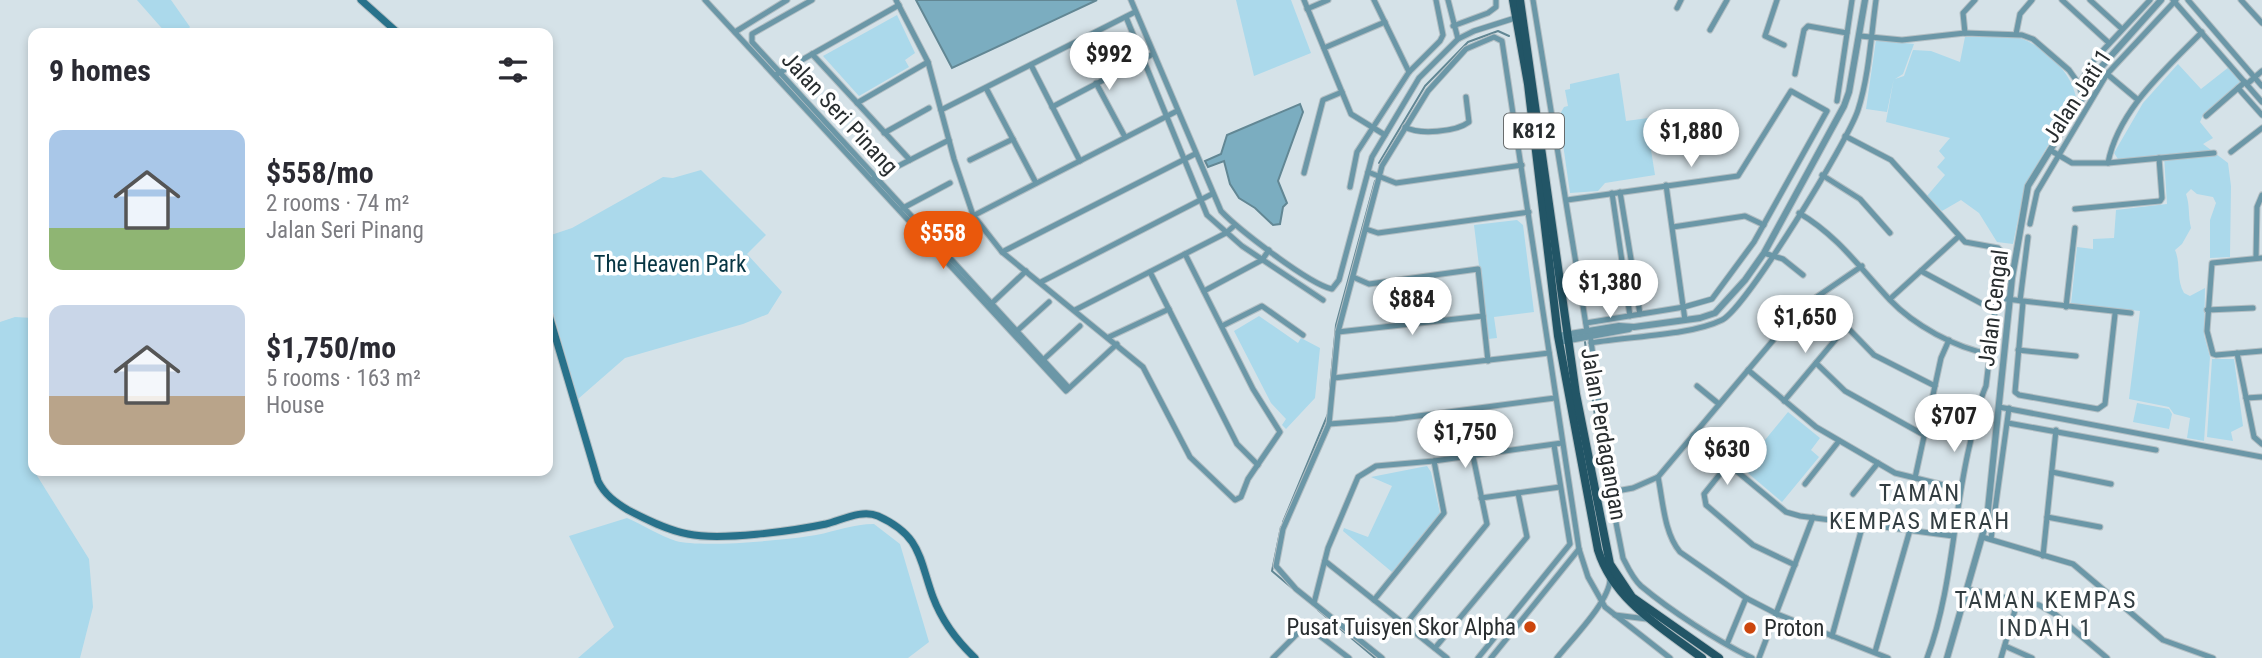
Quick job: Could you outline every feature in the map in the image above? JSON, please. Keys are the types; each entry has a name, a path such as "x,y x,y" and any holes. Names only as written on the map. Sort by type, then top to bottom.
{"main road":[{"path":"361,0 392,28"},
{"name":"Jalan Perdagangan","path":"1513,0 1528,84 1563,338 1598,550 1610,579 1628,602 1650,620 1711,657"},
{"name":"Jalan Perdagangan","path":"1520,0 1563,338 1610,564 1618,580 1632,597 1711,657"},
{"path":"553,329 598,481 610,497 666,528 702,536 805,528 860,514 877,515 895,527 921,555 941,615 952,634 975,658"}],"street":[{"name":"Jalan Seri Pinang","path":"705,0 1066,391 1069,388 1017,331 989,306"},
{"path":"772,0 777,6"},
{"path":"735,32 787,0"},
{"name":"Jalan Seri Pinang","path":"776,74 752,42 752,34 813,0"},
{"path":"1131,0 1221,211 1234,225 1327,288 1336,288 1372,157 1419,78 1458,39 1515,18"},
{"path":"1304,0 1352,114 1385,135"},
{"path":"1307,9 1328,0"},
{"path":"1374,0 1409,72"},
{"path":"1350,187 1357,152 1409,72 1443,35 1436,0"},
{"path":"1448,0 1458,39"},
{"path":"1453,26 1488,13 1496,7 1496,0"},
{"path":"1533,0 1589,333 1610,492 1623,558 1640,585 1752,658"},
{"path":"1677,8 1681,0"},
{"path":"1710,30 1727,0"},
{"path":"1777,0 1765,33 1766,38 1784,45"},
{"path":"1837,101 1852,0"},
{"path":"1563,338 1619,326 1634,327 1715,313 1745,280 1764,253 1844,106 1849,92 1865,0"},
{"path":"1589,333 1697,327 1720,320 1735,308 1775,256 1857,112 1876,0"},
{"path":"1965,33 1963,13 1975,0"},
{"path":"2016,34 2020,14 2032,0"},
{"path":"2062,0 2109,43"},
{"path":"2090,0 2122,29"},
{"path":"2079,84 2094,60 2150,0"},
{"name":"Jalan Cengal","path":"1947,658 1982,537 1990,499 2010,300 2025,196 2082,94 2121,43 2161,0"},
{"path":"2174,0 2262,102"},
{"name":"Jalan Jati 1","path":"2030,224 2037,192 2107,74 2174,0"},
{"path":"2188,0 2262,86"},
{"path":"2241,0 2262,23"},
{"path":"776,74 897,2 928,62 973,215 1002,252 1143,367 1190,457 1233,499 1241,497 1248,479 1280,432 1253,389 1185,254"},
{"path":"941,110 1136,12"},
{"path":"1126,17 1208,215 1226,233 1262,260 1323,300"},
{"path":"1324,48 1385,22"},
{"path":"1795,74 1804,30 1808,26 1847,33"},
{"path":"2108,163 2113,142 2138,100 2202,32"},
{"path":"1860,36 1902,40 1965,33 2016,34 2033,39 2069,70 2079,84 2082,94"},
{"path":"1382,658 1280,574 1276,566 1283,529 1329,424 1338,332 1384,162 1428,91 1466,49 1494,37 1502,41 1579,549 1588,577 1603,604 1670,658"},
{"path":"811,54 910,160"},
{"path":"1052,107 1153,54"},
{"path":"857,103 928,62"},
{"path":"1031,65 1080,161"},
{"path":"2206,116 2262,71"},
{"path":"2107,74 2138,100"},
{"path":"1096,83 1125,137"},
{"path":"986,88 1036,183"},
{"path":"2238,88 2262,115"},
{"path":"1304,173 1323,100 1342,92"},
{"path":"1567,200 1740,175 1791,92 1796,92 1827,113 1764,225 1712,299 1684,307 1630,316 1589,333"},
{"path":"1405,127 1415,133 1462,127 1469,122 1466,97"},
{"path":"1844,106 1857,112"},
{"path":"884,133 929,108"},
{"path":"927,239 1177,111"},
{"path":"2231,152 2262,128"},
{"path":"1845,136 1891,160 1958,237 1965,242 2001,249 1986,386 1980,400 1960,489 1942,609 1927,658"},
{"path":"970,160 1013,139"},
{"path":"873,179 949,140"},
{"path":"2050,150 2073,163 2108,163 2214,153"},
{"path":"1002,252 1195,154"},
{"path":"2075,209 2160,201 2159,158"},
{"path":"1368,173 1396,183 1522,165"},
{"path":"1822,175 1860,199 1890,233"},
{"name":"Jalan Seri Pinang","path":"873,179 903,208 927,239"},
{"path":"903,208 950,183"},
{"path":"1666,185 1685,320"},
{"path":"1620,192 1640,314"},
{"path":"1612,193 1630,316"},
{"path":"1041,282 1212,194"},
{"path":"2262,195 2257,207 2259,258 2214,262 2210,267 2207,310 2207,331 2213,354 2262,351"},
{"path":"1366,229 1378,233 1529,212"},
{"path":"1799,213 1830,234 1904,313 1949,340 1973,351 1990,354"},
{"path":"1672,227 1745,216 1764,225"},
{"path":"1075,310 1226,233 1234,225"},
{"path":"2066,307 2076,228"},
{"path":"1890,299 1958,237"},
{"path":"2028,237 2013,387 2019,395 2098,410 2103,408 2115,313"},
{"path":"1204,290 1262,260 1269,250"},
{"path":"1764,253 1792,265 1802,275"},
{"path":"1594,495 1633,488 1658,477 1791,319 1862,266"},
{"path":"1353,277 1369,284 1478,270 1488,361"},
{"path":"989,306 1026,271"},
{"path":"1921,271 1987,307 1995,308"},
{"path":"1150,272 1237,444 1258,465"},
{"path":"1818,297 1874,355 1935,386"},
{"path":"1997,299 2131,313"},
{"path":"1017,331 1049,302"},
{"path":"1222,326 1262,306 1303,335"},
{"path":"2207,310 2253,308"},
{"path":"1109,337 1169,309"},
{"path":"1338,332 1483,316"},
{"path":"1043,360 1080,326"},
{"path":"1784,401 1846,327"},
{"path":"1915,478 1941,358 1949,340"},
{"path":"1069,388 1117,344"},
{"path":"2018,350 2076,356"},
{"path":"1334,378 1549,353"},
{"path":"2236,353 2254,437 2260,444"},
{"path":"1816,363 1852,396 1924,435"},
{"path":"1748,370 1816,428 1878,464 1895,473 1960,489"},
{"path":"1696,386 1719,404"},
{"path":"2246,398 2262,397"},
{"path":"1329,424 1395,419 1555,398"},
{"path":"1998,407 2262,457"},
{"path":"1991,540 2009,408"},
{"path":"2008,423 2156,450"},
{"path":"2043,556 2056,430"},
{"path":"1693,435 1786,512 1953,536"},
{"path":"1805,484 1839,441"},
{"path":"1314,603 1328,548 1358,477 1364,471 1376,466 1434,461 1562,443"},
{"path":"1478,658 1570,544 1554,445"},
{"path":"1405,625 1487,524 1473,456"},
{"path":"1374,600 1444,513 1434,461"},
{"path":"1728,464 1704,494 1706,505 1753,545 1796,565"},
{"path":"1853,494 1878,464"},
{"path":"2052,472 2111,484"},
{"path":"1658,477 1672,544 1680,552 1746,598 1777,614 1888,658"},
{"path":"1481,498 1560,487"},
{"path":"1435,648 1527,537 1518,493"},
{"path":"1759,658 1813,517"},
{"path":"2047,517 2100,527"},
{"path":"1832,636 1863,524"},
{"path":"1875,652 1910,530"},
{"path":"1982,537 2073,564 2084,570 2163,640 2213,658"},
{"path":"1491,658 1579,549"},
{"path":"1325,561 1447,658"},
{"path":"1557,658 1595,610 1603,604 1610,587 1610,579"},
{"path":"1967,589 2039,605 2055,614 2108,658"},
{"path":"1727,644 1746,598"},
{"path":"2001,658 2018,600"},
{"path":"1615,615 1650,620"},
{"path":"1273,658 1299,632 1308,627 1349,658"},
{"path":"2005,646 2032,658"}],"green space":[{"path":"137,0 171,0 190,27 162,28"},
{"path":"1236,0 1291,0 1311,53 1254,76"},
{"path":"897,15 915,53 905,60 909,67 859,96 823,56"},
{"path":"2011,35 2022,38 2052,58 2067,76 2076,97 2025,185 2013,244 1997,242 1979,213 1961,200 1942,211 1927,196 1945,175 1937,167 1945,158 1939,151 1950,138 1886,122 1894,78 1887,112 1866,109 1876,40 1914,44 1903,74 1895,79 1904,76 1913,50 1931,51 1960,62 1965,37"},
{"path":"2178,64 2201,89 2229,67 2242,82 2203,115 2200,122 2213,138 2203,144 2228,163 2231,186 2230,257 2210,258 2210,220 2216,203 2213,197 2197,194 2191,189 2186,194 2191,228 2182,244 2175,250 2184,293 2190,296 2205,288 2204,335 2210,357 2204,441 2187,438 2190,418 2174,414 2169,407 2129,399 2140,311 2071,304 2077,247 2093,249 2093,239 2114,238 2116,210 2167,204 2164,155 2118,159 2114,153 2143,103"},
{"path":"1619,73 1626,121 1656,117 1660,148 1651,150 1655,175 1605,183 1598,191 1570,193 1559,116 1564,107 1568,106 1565,90 1570,89 1570,84"},
{"name":"The Heaven Park","path":"701,170 766,235 747,254 782,292 768,314 743,324 625,358 578,399 553,312 553,234 572,228 663,177 673,178"},
{"path":"1517,220 1523,225 1534,312 1494,317 1497,338 1488,339 1474,225"},
{"path":"1259,316 1298,343 1301,338 1320,348 1315,398 1286,429 1282,425 1286,419 1271,403 1234,331"},
{"path":"15,317 28,318 28,476 37,476 89,559 93,607 80,658 0,658 0,322"},
{"path":"2212,359 2234,359 2243,426 2231,432 2233,441 2207,437"},
{"path":"2137,403 2169,409 2172,414 2169,429 2133,422"},
{"path":"1788,412 1820,438 1811,450 1819,457 1782,502 1742,468"},
{"path":"1427,466 1431,472 1440,513 1392,572 1343,531 1344,528 1368,537 1392,486 1371,477"},
{"path":"627,518 676,541 705,544 786,539 874,524 900,544 929,642 908,658 578,658 614,627 569,536"}],"shaded area":[{"path":"916,0 1097,0 952,68"},
{"path":"1300,104 1303,112 1278,181 1287,203 1283,207 1280,224 1273,225 1255,208 1239,198 1230,184 1224,161 1208,167 1205,161 1221,154 1227,135"}],"waterway":[{"path":"1379,163 1425,86 1468,42 1498,31 1509,36"},
{"path":"1330,388 1336,325 1375,181"},
{"path":"1585,342 1604,483"},
{"path":"1283,522 1328,414"},
{"path":"1281,527 1272,571 1292,588"},
{"path":"1318,610 1375,658"}],"place":[{"name":"Pusat Tuisyen Skor Alpha","path":"1530,627"},
{"name":"Proton","path":"1750,628"}],"district":[{"name":"TAMAN KEMPAS MERAH","path":"1920,507"},
{"name":"TAMAN KEMPAS INDAH 1","path":"2046,614"}]}
